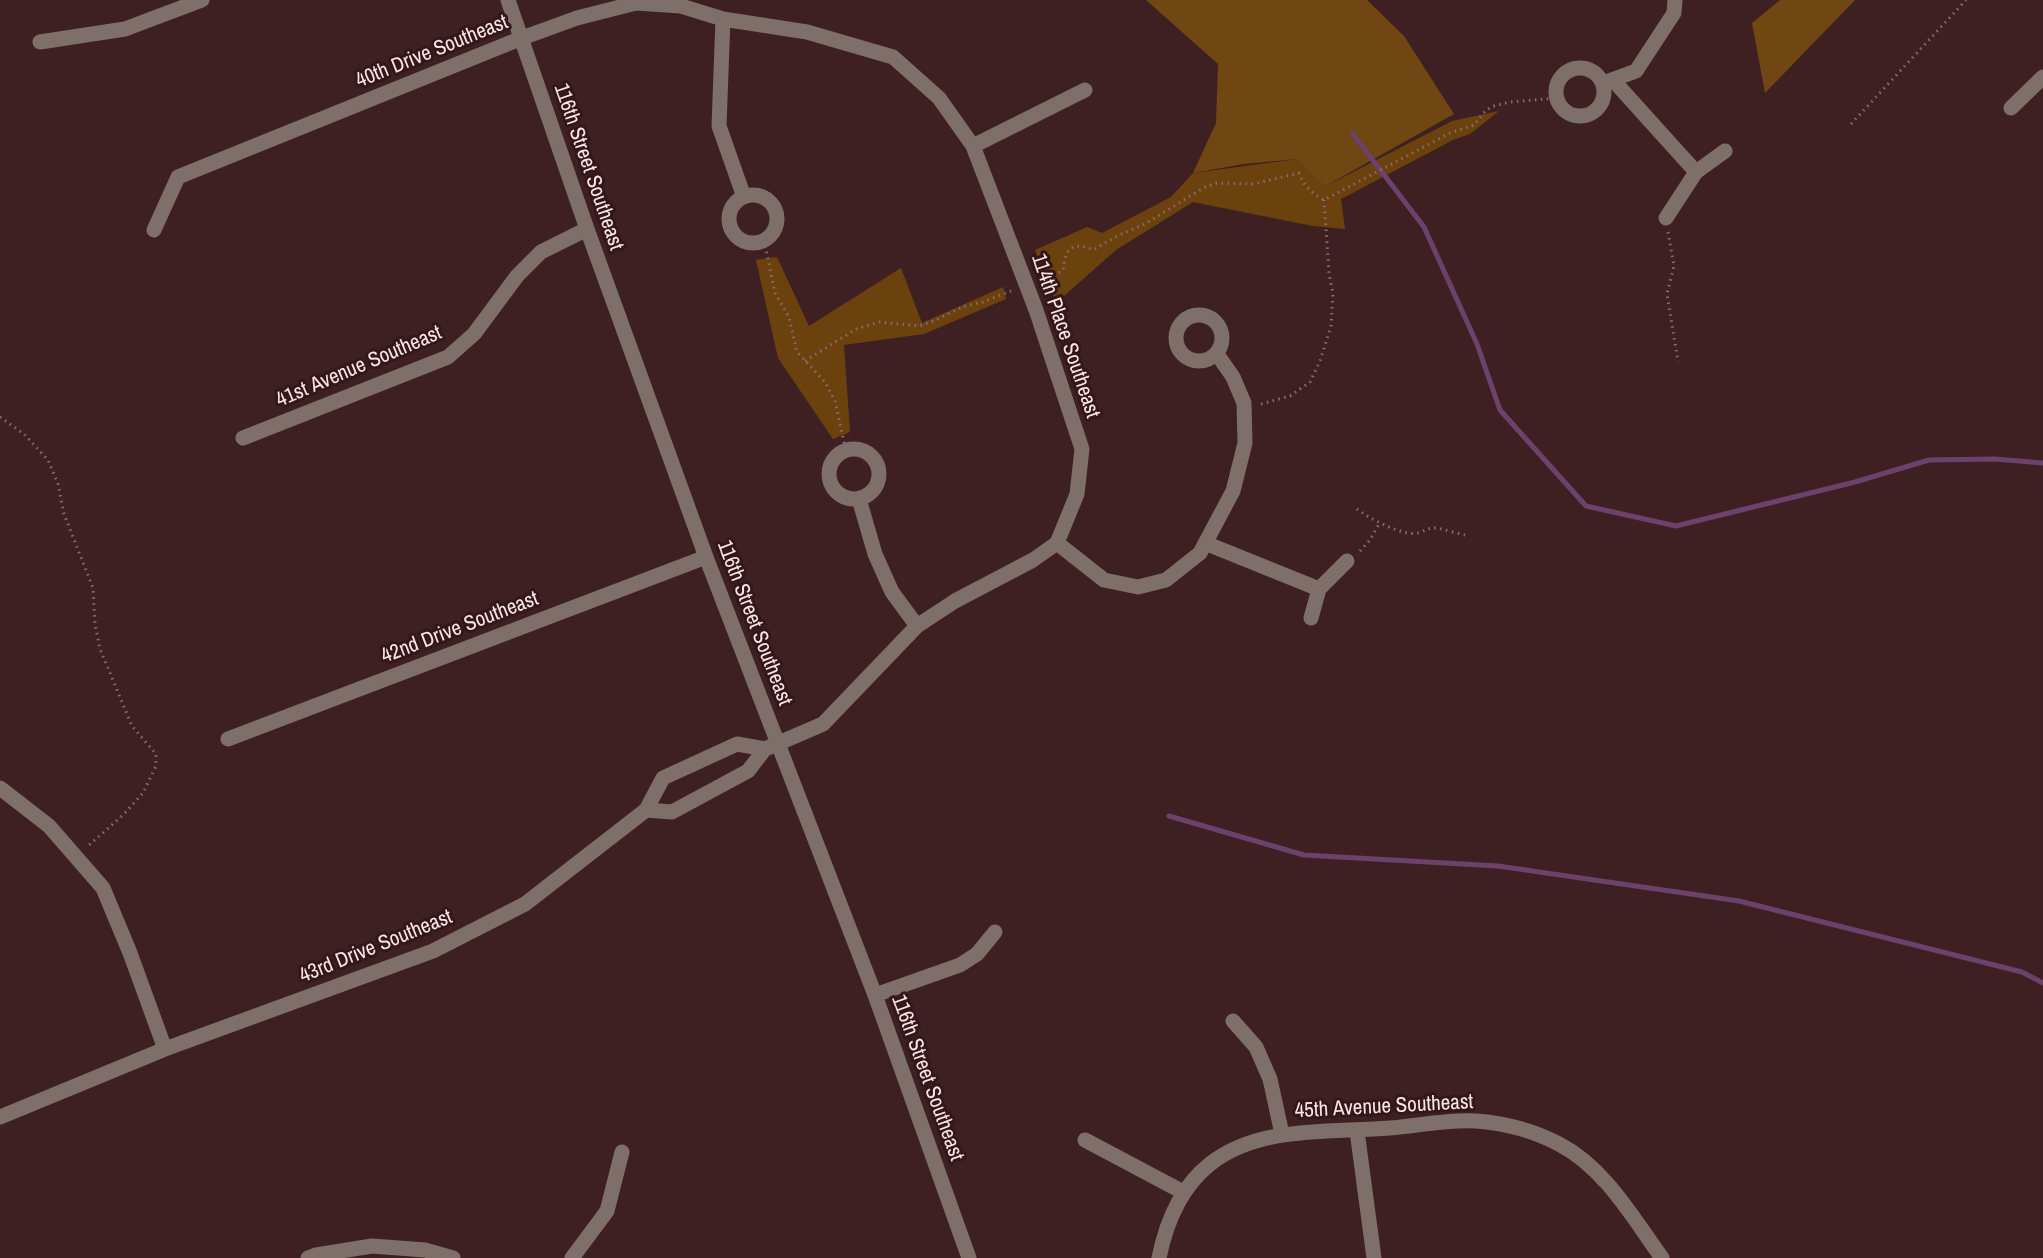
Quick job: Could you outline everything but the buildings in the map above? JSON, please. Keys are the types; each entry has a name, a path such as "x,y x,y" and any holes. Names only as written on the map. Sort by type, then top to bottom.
{"street":[{"path":"40,42 125,29 202,0"},
{"name":"116th Street Southeast","path":"508,0 586,229 706,557 772,746 875,995 969,1258"},
{"name":"40th Drive Southeast","path":"154,230 177,177 522,38 577,18 636,3 681,6 723,19 807,32 893,57 939,98 974,146"},
{"path":"1607,82 1636,71 1675,7"},
{"path":"723,19 719,126 744,197"},
{"path":"1607,82 1601,104 1587,115 1578,116 1567,112 1557,98 1556,89 1565,74 1573,70 1584,69 1593,72 1607,82 1696,172"},
{"path":"2011,108 2043,77"},
{"path":"974,146 1084,90"},
{"name":"114th Place Southeast","path":"974,146 1026,285 1082,449 1077,494 1057,543"},
{"path":"1666,219 1696,172 1725,151"},
{"path":"759,196 769,202 774,209 775,226 764,240 750,242 739,238 733,232 729,220 730,212 737,201 744,197 759,196"},
{"name":"41st Avenue Southeast","path":"243,438 448,357 474,334 517,276 541,252 586,229"},
{"path":"646,810 672,812 748,771 772,746 823,724 917,626 955,601 1033,560 1057,543 1104,580 1138,587 1166,580 1200,553 1233,491 1245,444 1244,403 1233,377 1217,354"},
{"path":"846,451 864,452 872,457 877,465 879,474 876,486 868,495 859,499 841,496 830,481 832,463 838,455 846,451"},
{"path":"859,499 880,564 892,592 917,626"},
{"path":"1205,543 1319,589"},
{"name":"42nd Drive Southeast","path":"228,739 706,557"},
{"path":"1311,618 1319,589 1347,561"},
{"name":"43rd Drive Southeast","path":"0,1117 165,1049 433,951 525,904 646,810 663,778 737,744 772,746"},
{"path":"0,788 50,826 103,888 130,953 165,1049"},
{"path":"875,995 960,965 977,954 995,932"},
{"path":"1233,1021 1256,1047 1270,1079 1282,1134"},
{"name":"45th Avenue Southeast","path":"1159,1258 1163,1235 1183,1192 1210,1164 1239,1147 1282,1134 1357,1131 1475,1121 1532,1132 1561,1146 1590,1166 1609,1186 1662,1258"},
{"path":"1357,1131 1374,1258"},
{"path":"1085,1140 1183,1192"},
{"path":"572,1258 607,1211 622,1152"},
{"path":"308,1258 372,1246 425,1250 453,1258"}],"path":[{"path":"1851,124 1966,0"},
{"path":"1324,200 1450,133 1474,125 1486,110 1494,106 1510,102 1557,98"},
{"path":"805,361 856,329 879,322 919,326 962,307 983,302 1063,271 1065,257 1069,250 1077,245 1084,245 1094,250 1119,235 1145,224 1189,195 1217,183 1253,184 1299,173 1303,184 1311,193 1324,200"},
{"path":"1244,403 1271,402 1290,396 1310,382 1320,361 1330,326 1333,294 1329,273 1324,200"},
{"path":"1666,219 1674,266 1666,294 1678,362"},
{"path":"764,240 775,293 789,317 797,352 825,382 835,401 846,451"},
{"path":"0,417 24,434 48,460 58,484 64,514 93,588 95,624 100,649 132,726 156,754 156,766 143,793 123,815 76,857"},
{"path":"1357,509 1379,524 1410,532 1418,533 1425,529 1435,528 1469,536"},
{"path":"1347,561 1361,550 1379,524"}],"shaded area":[{"path":"1146,0 1367,0 1404,36 1454,114 1324,187 1297,159 1244,164 1193,173 1216,123 1218,64"},
{"path":"1780,0 1855,0 1765,93 1752,23"},
{"path":"1499,111 1470,134 1453,140 1341,199 1345,229 1313,226 1193,202 1116,250 1056,303 1035,250 1087,227 1102,233 1171,197 1193,173 1297,159 1324,187 1452,121"},
{"path":"777,257 809,326 901,268 922,323 1003,287 1006,299 924,334 844,345 850,432 833,439 778,358 756,260"}],"waterway":[{"path":"1352,133 1424,227 1477,344 1500,410 1586,506 1676,526 1855,482 1929,460 1995,459 2043,463"},
{"path":"1169,816 1304,855 1498,866 1739,901 2022,972 2043,983"}]}
